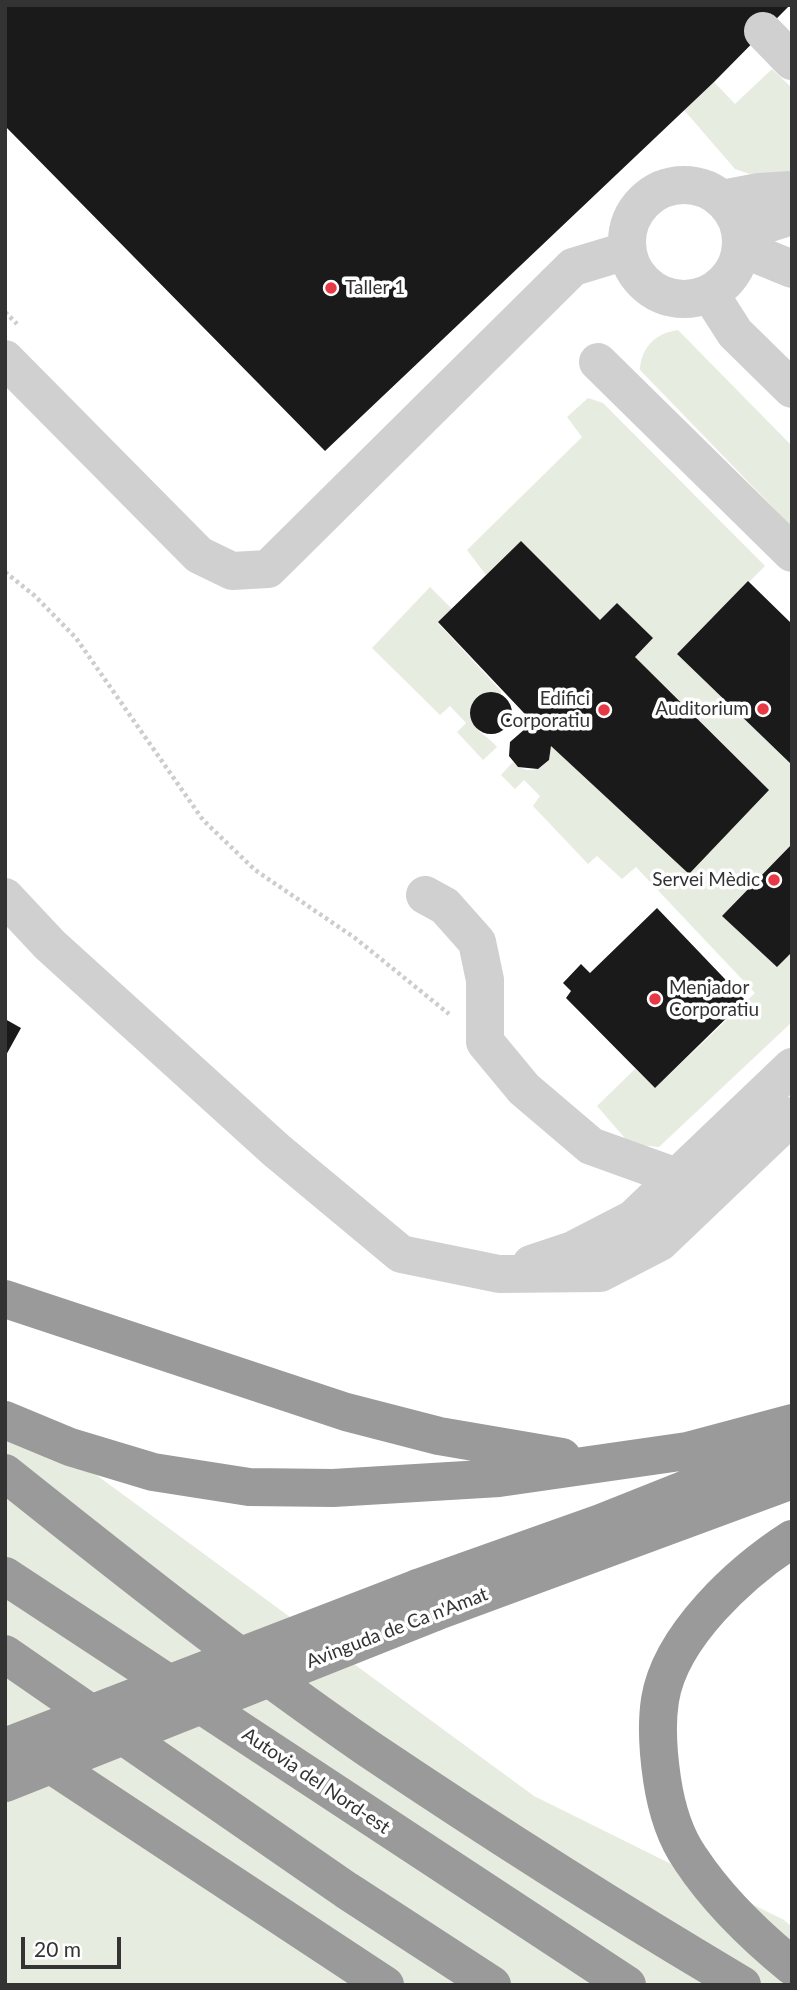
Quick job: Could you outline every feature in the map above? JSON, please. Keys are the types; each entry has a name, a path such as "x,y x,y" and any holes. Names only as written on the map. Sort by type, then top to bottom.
{"highway":[{"path":"5,1299 346,1412 439,1436 595,1462"},
{"path":"5,1420 70,1447 153,1472 249,1487 332,1488 499,1478 595,1462 687,1451 792,1423"},
{"path":"5,1747 427,1600 601,1522 792,1447"},
{"path":"5,1473 159,1595 369,1748 656,1934 741,1985"},
{"name":"Avinguda de Ca n'Amat","path":"5,1783 427,1600 792,1480"},
{"path":"792,1539 720,1597 680,1648 661,1697 657,1748 666,1806 688,1856 721,1899 792,1966"},
{"name":"Autovia del Nord-est","path":"5,1576 627,1985"},
{"path":"5,1654 346,1891 492,1985"},
{"path":"5,1734 385,1985"}],"street":[{"path":"763,31 792,61"},
{"path":"689,184 710,191 736,214 741,240 732,273 710,294 678,300 654,293 639,280 626,251 631,218 646,198 666,187 689,184"},
{"path":"722,200 759,192 792,190"},
{"path":"741,240 792,216"},
{"path":"741,240 792,269"},
{"path":"5,359 199,555 232,570 268,569 573,267 626,251"},
{"path":"710,294 735,333 792,389"},
{"path":"598,362 792,553"},
{"path":"425,895 444,906 477,942 485,980 485,1042 524,1089 590,1146 677,1177"},
{"path":"5,897 50,945 265,1141 401,1254 499,1274 600,1273 660,1242 792,1116"},
{"path":"499,1274 573,1250 633,1219 792,1067"}],"path":[{"path":"5,572 35,596 76,638 203,820 255,870 355,938 485,1042"}],"shaded area":[{"path":"772,69 792,88 792,172 750,174 735,169 684,110 714,82 735,104"},
{"path":"678,330 792,446 792,527 640,370 643,354 651,343 663,334"},
{"path":"588,398 603,403 765,566 677,654 792,765 792,844 722,916 777,966 792,952 792,1022 659,1147 630,1144 597,1106 635,1069 655,1088 755,993 636,867 622,879 597,856 588,864 533,806 540,796 524,780 515,789 501,775 513,762 527,770 540,767 549,760 551,746 769,790 635,657 652,638 617,603 600,620 521,542 486,575 467,550 582,437 567,417"},
{"path":"430,587 452,609 438,623 501,691 501,694 482,695 470,709 474,726 497,747 483,760 457,732 466,723 450,706 440,715 372,648"},
{"path":"5,1408 534,1796 784,1920 792,1927 792,1985 5,1985"}],"building":[{"name":"Taller 1","path":"5,5 790,5 714,82 325,451 5,126"},
{"name":"Edifici Corporatiu","path":"521,541 600,620 617,603 653,638 635,657 769,790 689,874 551,746 549,760 538,769 518,767 509,756 510,742 526,728 540,730 438,622"},
{"name":"Auditorium","path":"748,581 792,624 792,765 677,654"},
{"name":"Edifici Corporatiu","path":"491,692 506,698 512,713 506,728 491,734 476,728 470,713 476,698"},
{"name":"Servei Mèdic","path":"792,844 792,952 777,967 722,916"},
{"name":"Menjador Corporatiu","path":"657,908 745,1000 655,1088 566,998 571,991 563,983 581,964 590,973"},
{"path":"5,1019 21,1028 5,1057"}],"place":[{"name":"Taller 1","path":"331,288"},
{"name":"Auditorium","path":"763,709"},
{"name":"Edifici Corporatiu","path":"604,710"},
{"name":"Servei Mèdic","path":"774,880"},
{"name":"Menjador Corporatiu","path":"655,999"}]}
